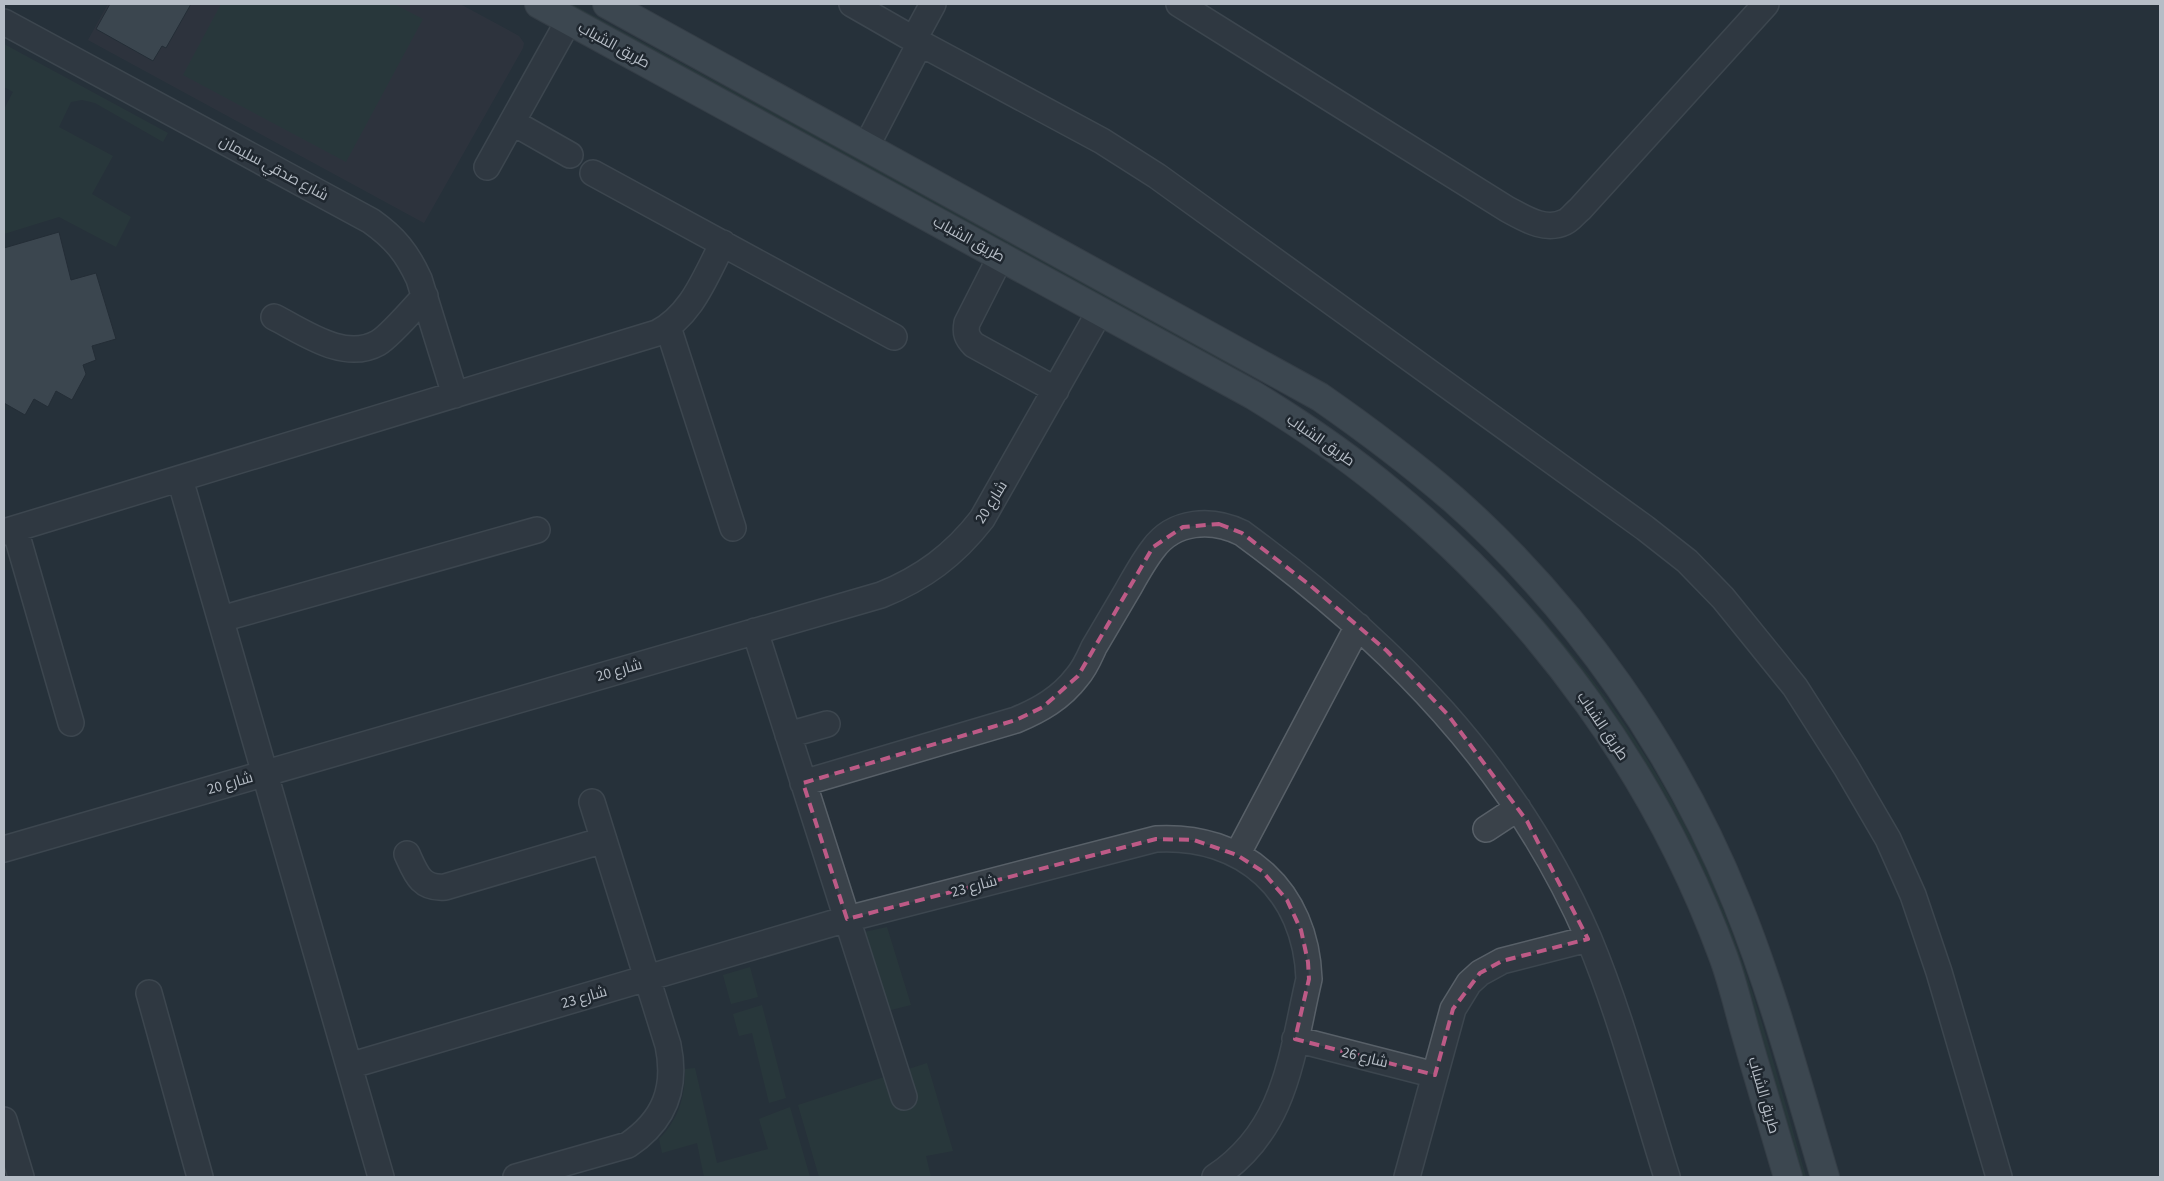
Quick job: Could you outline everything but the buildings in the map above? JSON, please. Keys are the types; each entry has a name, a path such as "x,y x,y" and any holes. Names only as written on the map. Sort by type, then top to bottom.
{"main road":[{"name":"طريق الشباب","path":"539,4 1253,395 1348,458 1436,531 1504,599 1580,692 1636,776 1665,828 1705,911 1724,958 1788,1177"},
{"name":"طريق الشباب","path":"608,4 1320,397 1389,447 1447,495 1496,540 1583,639 1636,713 1665,758 1711,844 1756,951 1825,1177"}],"street":[{"path":"852,4 1102,141 1201,206 1646,528 1687,561 1723,598 1794,687 1846,767 1888,839 1913,895 1939,972 1999,1177"},
{"path":"866,148 933,4"},
{"path":"1179,4 1507,209 1543,225 1564,222 1580,209 1766,4"},
{"path":"488,167 569,20"},
{"name":"شارع صدقي سليمان","path":"4,22 371,221 390,234 412,263 425,296 455,395"},
{"path":"512,122 570,155"},
{"path":"593,173 894,336"},
{"path":"72,723 10,531 657,333 668,327 687,309 723,244"},
{"path":"1000,256 967,323 968,339 974,345 1056,390"},
{"path":"274,317 338,348 362,348 379,342 425,296"},
{"name":"شارع 20","path":"4,849 881,595 903,586 941,563 970,535 982,519 1100,310"},
{"path":"668,327 733,528"},
{"path":"180,479 381,1177"},
{"path":"804,783 1016,720 1030,714 1056,699 1078,676 1154,548 1172,532 1195,524 1213,523 1242,533 1311,586 1412,676 1476,749 1518,808 1549,860 1588,938 1619,1021 1667,1177"},
{"path":"220,619 537,530"},
{"path":"1237,854 1358,626"},
{"path":"755,631 904,1097"},
{"path":"788,735 827,724"},
{"path":"520,1177 628,1145 640,1137 659,1116 670,1090 671,1060 592,802"},
{"path":"1486,829 1518,808"},
{"name":"شارع 23","path":"349,1066 847,919 1156,839 1194,840 1212,844 1237,854 1262,871 1275,885 1287,900 1301,930 1307,954 1309,979 1285,1082 1272,1116 1252,1146 1216,1177"},
{"path":"407,854 417,878 423,883 445,887 604,840"},
{"path":"1407,1177 1453,1009 1459,996 1480,973 1490,966 1508,958 1588,938"},
{"path":"148,993 200,1177"},
{"name":"شارع 26","path":"1295,1039 1435,1075"},
{"path":"4,1120 21,1177"}],"highlighted area":[{"path":"1219,524 1242,533 1311,586 1387,651 1448,715 1527,821 1588,939 1502,961 1480,973 1453,1009 1435,1075 1295,1039 1309,979 1308,962 1301,930 1287,900 1262,871 1237,855 1194,840 1156,839 847,919 803,783 1016,720 1043,707 1078,676 1153,547 1183,527"}],"shaded area":[{"path":"108,4 460,4 519,36 524,43 523,48 424,223 88,40"}],"green space":[{"path":"221,4 394,4 423,19 346,162 183,75"},
{"path":"548,4 572,4 1201,346 1277,393 1372,460 1427,505 1479,553 1529,604 1576,659 1619,716 1657,776 1692,839 1711,879 1743,963 1806,1177 1790,1177 1731,965 1564,664 1336,447"},
{"path":"4,44 168,133 163,142 95,103 82,100 71,102 59,127 113,156 92,194 131,217 116,247 59,217 4,234 4,109 13,92 4,87"},
{"path":"887,927 911,1005 883,1012 860,933"},
{"path":"750,967 758,997 731,1004 723,975"},
{"path":"762,1005 786,1098 769,1103 752,1033 739,1036 733,1014"},
{"path":"927,1063 953,1151 926,1156 931,1177 819,1177 798,1105"},
{"path":"695,1068 717,1163 768,1149 759,1119 790,1107 810,1177 704,1177 697,1143 662,1153 659,1139 672,1124 680,1107 684,1089 685,1069"}]}
